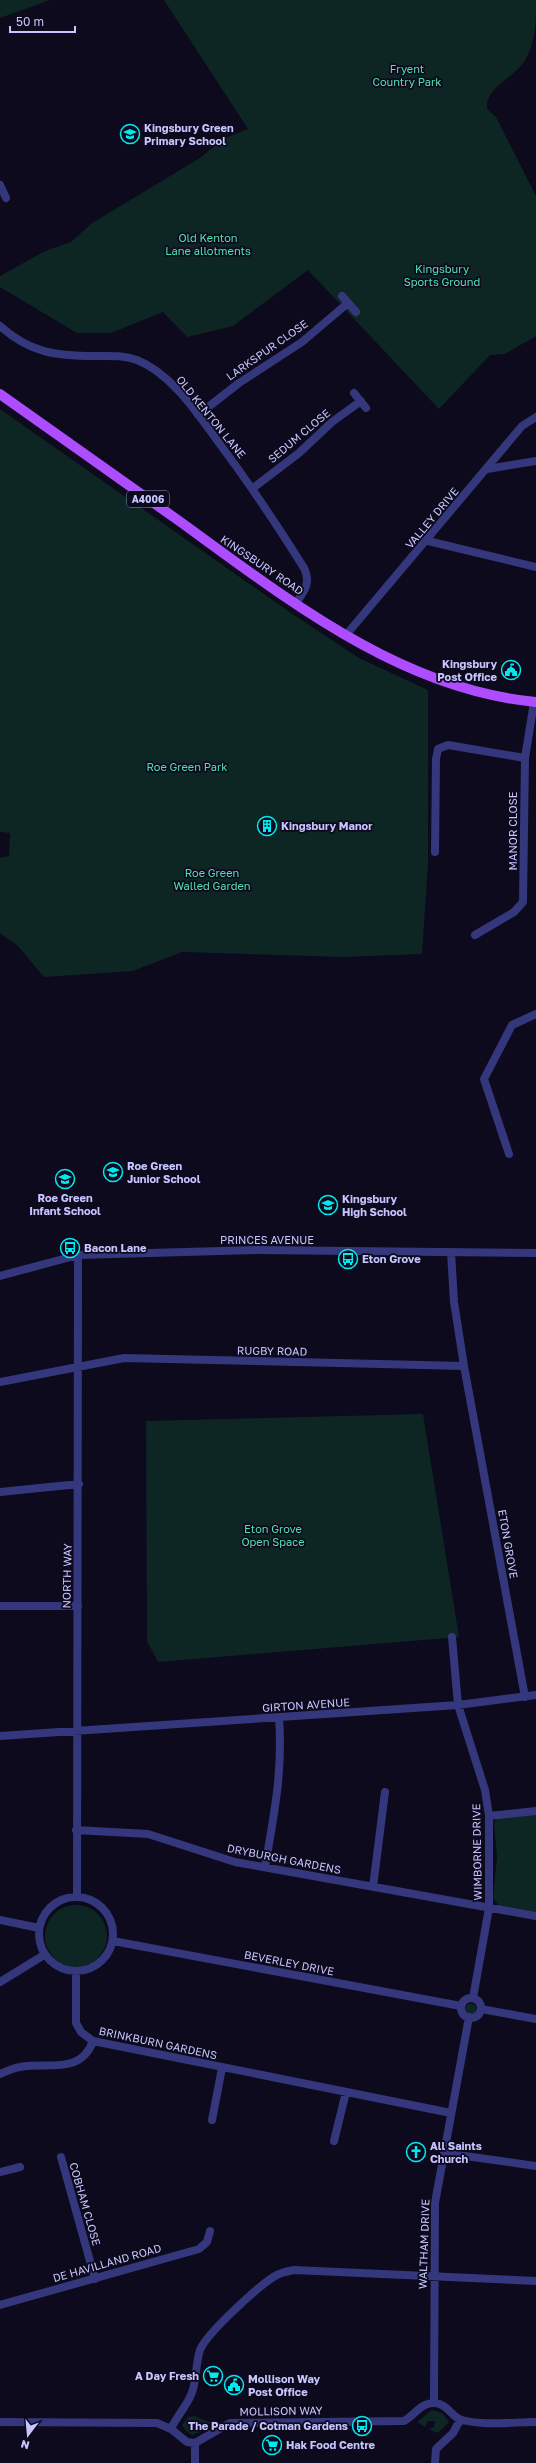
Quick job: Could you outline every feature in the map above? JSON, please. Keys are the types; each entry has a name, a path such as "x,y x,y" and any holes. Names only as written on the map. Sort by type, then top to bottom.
{"main road":[{"name":"KINGSBURY ROAD","path":"0,394 296,603 346,635 390,660 454,686 483,694 535,702"}],"street":[{"path":"0,184 6,198"},
{"path":"342,296 356,312"},
{"name":"LARKSPUR CLOSE","path":"198,415 239,383 302,342 348,303"},
{"name":"OLD KENTON LANE","path":"0,326 11,336 35,350 63,356 122,356 138,360 164,377 198,415 253,488 308,576 308,585 296,603"},
{"name":"SEDUM CLOSE","path":"253,488 298,453 332,422 363,404 354,393"},
{"name":"VALLEY DRIVE","path":"346,635 388,584 428,540 522,426 536,417"},
{"path":"487,469 536,461"},
{"path":"428,540 536,567"},
{"name":"MANOR CLOSE","path":"475,935 514,912 522,902 524,758 535,702"},
{"path":"434,852 436,759 438,749 448,745 524,758"},
{"path":"509,1154 484,1079 512,1024 536,1014"},
{"name":"PRINCES AVENUE","path":"0,1276 78,1255 258,1250 536,1253"},
{"name":"ETON GROVE","path":"451,1252 454,1302 464,1366 525,1696"},
{"name":"NORTH WAY","path":"77,1897 76,1830 79,1484 78,1255"},
{"name":"RUGBY ROAD","path":"0,1382 124,1358 464,1366"},
{"path":"0,1492 79,1484"},
{"path":"0,1606 78,1606"},
{"name":"WIMBORNE DRIVE","path":"452,1637 458,1705 485,1790 489,1816 489,1908 473,1998"},
{"name":"GIRTON AVENUE","path":"0,1736 458,1705 536,1695"},
{"path":"265,1867 280,1782 282,1753 279,1718"},
{"path":"372,1887 386,1792"},
{"path":"489,1816 536,1811"},
{"name":"DRYBURGH GARDENS","path":"76,1830 148,1834 204,1853 265,1867 536,1916"},
{"path":"77,1897 91,1900 104,1910 113,1928 113,1941 104,1959 88,1970 76,1972 58,1967 44,1955 39,1941 39,1928 46,1910 59,1900 77,1897"},
{"path":"0,1920 39,1928"},
{"name":"BEVERLEY DRIVE","path":"113,1941 461,2006"},
{"path":"0,1982 44,1955"},
{"name":"BRINKBURN GARDENS","path":"76,1972 76,2023 81,2032 93,2040 222,2068 451,2113"},
{"path":"473,1998 479,2002 481,2009 476,2016 469,2017 463,2013 461,2006 465,2000 473,1998"},
{"path":"481,2009 536,2019"},
{"name":"WALTHAM DRIVE","path":"434,2403 435,2203 469,2017"},
{"path":"0,2074 22,2066 45,2067 68,2064 82,2058 90,2049 93,2040"},
{"name":"BRINKBURN GARDENS","path":"212,2120 222,2068"},
{"path":"334,2141 346,2092"},
{"path":"444,2153 536,2166"},
{"name":"COBHAM CLOSE","path":"61,2157 95,2279"},
{"path":"0,2172 20,2167"},
{"name":"DE HAVILLAND ROAD","path":"0,2304 95,2279 199,2249 207,2242 210,2231"},
{"path":"171,2430 176,2417 193,2391 194,2372 201,2349 209,2336 246,2300 280,2273 294,2270 536,2281"},
{"path":"434,2403 445,2406 460,2420 473,2422 536,2422"},
{"name":"MOLLISON WAY","path":"195,2443 230,2423 404,2421 422,2405 434,2403"},
{"path":"435,2463 436,2449 453,2432 460,2420"},
{"path":"0,2422 157,2423 171,2430 187,2442 195,2443 195,2463"}],"green space":[{"path":"0,0 50,0 0,18"},
{"path":"164,0 536,0 533,40 528,55 519,68 490,95 487,109 496,117 536,196 536,336 505,354 490,355 439,409 308,270 233,326 187,337 163,312 111,333 77,333 0,287 0,276 45,251 71,242 92,223 200,158 223,139 248,129"},
{"name":"Roe Green Park","path":"0,409 291,613 359,658 428,690 428,864 422,954 343,957 182,952 133,971 44,977 18,946 0,933 0,858 9,856 10,833 0,832"},
{"name":"Eton Grove Open Space","path":"423,1414 459,1637 158,1662 147,1641 146,1421"},
{"path":"536,1813 536,1913 499,1906 493,1898 497,1858 494,1822 498,1818"},
{"path":"76,1905 93,1910 98,1914 102,1919 107,1936 102,1953 98,1958 93,1962 76,1967 59,1962 54,1958 50,1953 45,1936 50,1919 54,1914 59,1910"},
{"path":"471,2003 475,2005 477,2009 475,2013 471,2015 467,2013 465,2009 467,2005"},
{"path":"432,2410 442,2413 449,2422 438,2433 428,2429 434,2427 435,2421 428,2421 425,2427 417,2422"},
{"path":"195,2416 211,2423 203,2431 192,2435 186,2431 182,2425 188,2417"}],"place":[{"name":"Kingsbury Green Primary School","path":"130,134"},
{"name":"Kingsbury Post Office","path":"511,670"},
{"name":"Kingsbury Manor","path":"267,826"},
{"name":"Roe Green Junior School","path":"113,1172"},
{"name":"Roe Green Infant School","path":"65,1179"},
{"name":"Kingsbury High School","path":"328,1205"},
{"name":"Bacon Lane","path":"70,1248"},
{"name":"Eton Grove","path":"348,1259"},
{"name":"All Saints Church","path":"416,2152"},
{"name":"A Day Fresh","path":"213,2376"},
{"name":"Mollison Way Post Office","path":"234,2385"},
{"name":"The Parade / Cotman Gardens","path":"362,2426"},
{"name":"Hak Food Centre","path":"272,2445"}],"park label":[{"name":"Fryent Country Park","path":"407,75"},
{"name":"Old Kenton Lane allotments","path":"208,244"},
{"name":"Kingsbury Sports Ground","path":"442,275"},
{"name":"Roe Green Walled Garden","path":"212,879"}]}
